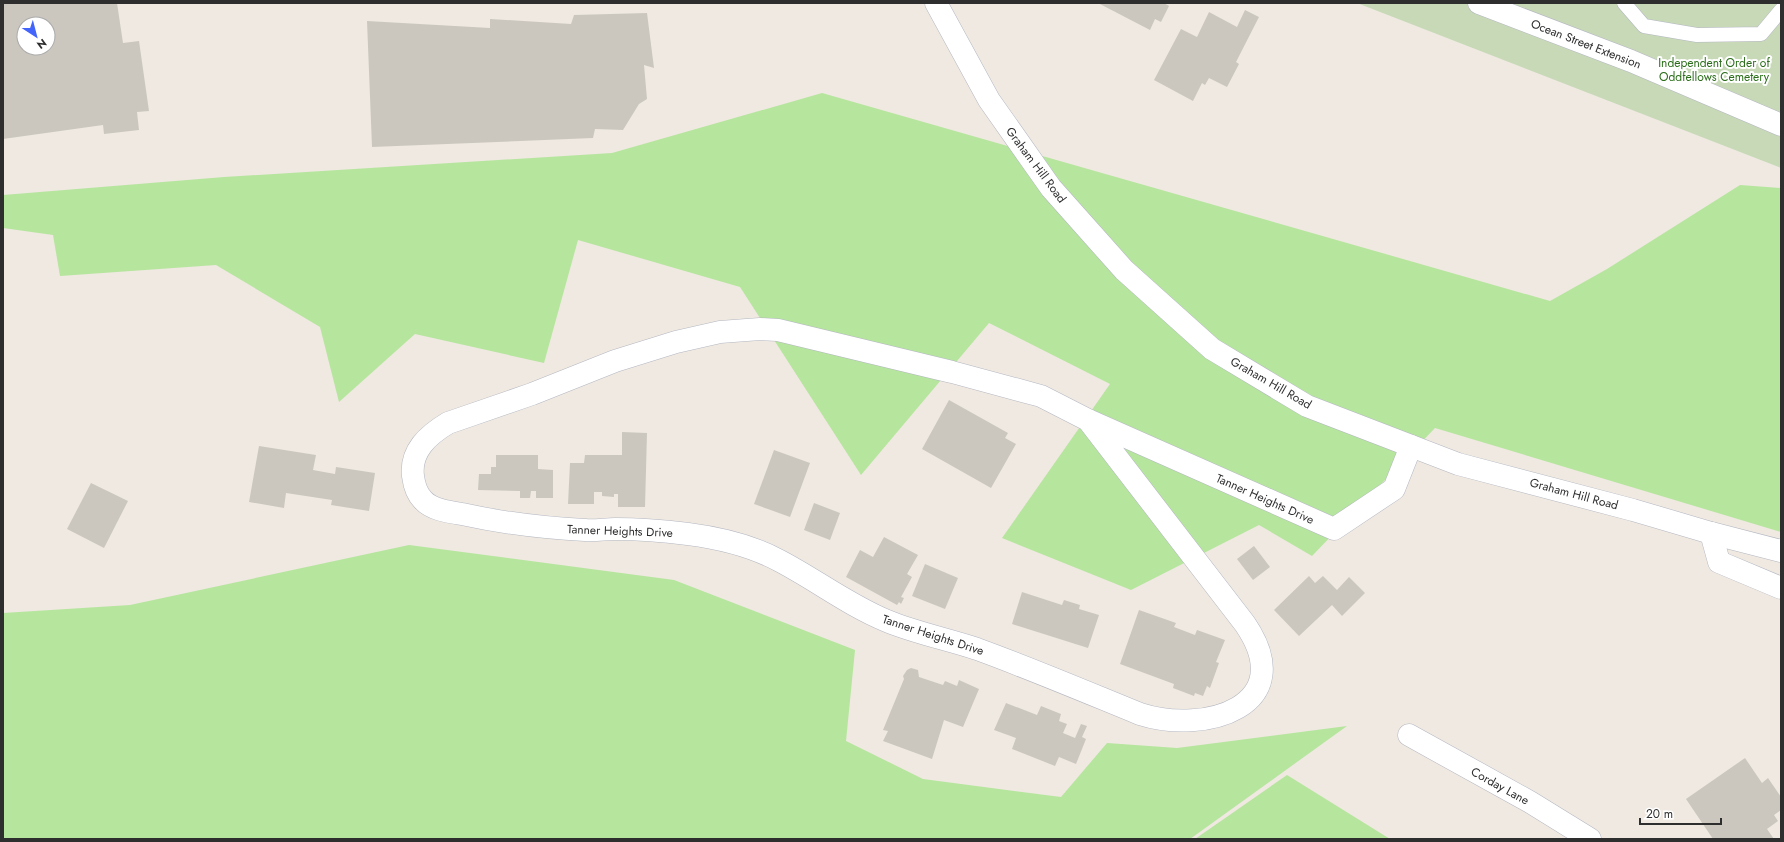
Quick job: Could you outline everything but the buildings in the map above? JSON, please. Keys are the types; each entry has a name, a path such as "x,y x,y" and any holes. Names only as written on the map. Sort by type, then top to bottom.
{"street":[{"name":"Graham Hill Road","path":"936,3 989,100 1046,182 1124,270 1212,349 1307,406 1458,464 1781,551"},
{"name":"Ocean Street Extension","path":"1479,3 1631,61 1781,125"},
{"name":"Tanner Heights Drive","path":"1088,420 1245,624 1257,644 1262,662 1262,678 1260,686 1249,699 1232,712 1210,719 1186,722 1163,720 1140,714 987,653 888,621 850,603 777,559 751,548 730,542 665,531 589,530 539,527 442,510 431,506 423,500 414,482 412,469 415,456 426,438 448,423 532,394 586,372 645,351 698,336 720,332 760,329 796,334 982,379 1041,396 1088,420 1334,529 1394,489 1411,446"},
{"path":"1711,533 1719,562 1781,588"},
{"name":"Corday Lane","path":"1409,735 1530,802 1590,839"}],"lane":[{"path":"1624,3 1644,26 1697,35 1761,34 1781,10"}],"green space":[{"name":"Independent Order of Oddfellows Cemetery","path":"1357,3 1781,3 1781,168"},
{"path":"822,93 1550,301 1607,269 1740,185 1781,188 1781,532 1435,428 1312,556 1259,525 1131,590 1002,538 1110,384 989,323 861,475 740,287 578,240 544,363 415,334 339,402 320,327 216,265 60,276 53,235 3,228 3,195 224,177 612,153"},
{"path":"409,545 674,580 855,650 846,741 923,779 1061,797 1107,743 1177,748 1347,726 1190,839 3,839 3,613 130,605"},
{"path":"1287,775 1390,839 1195,839"}]}
